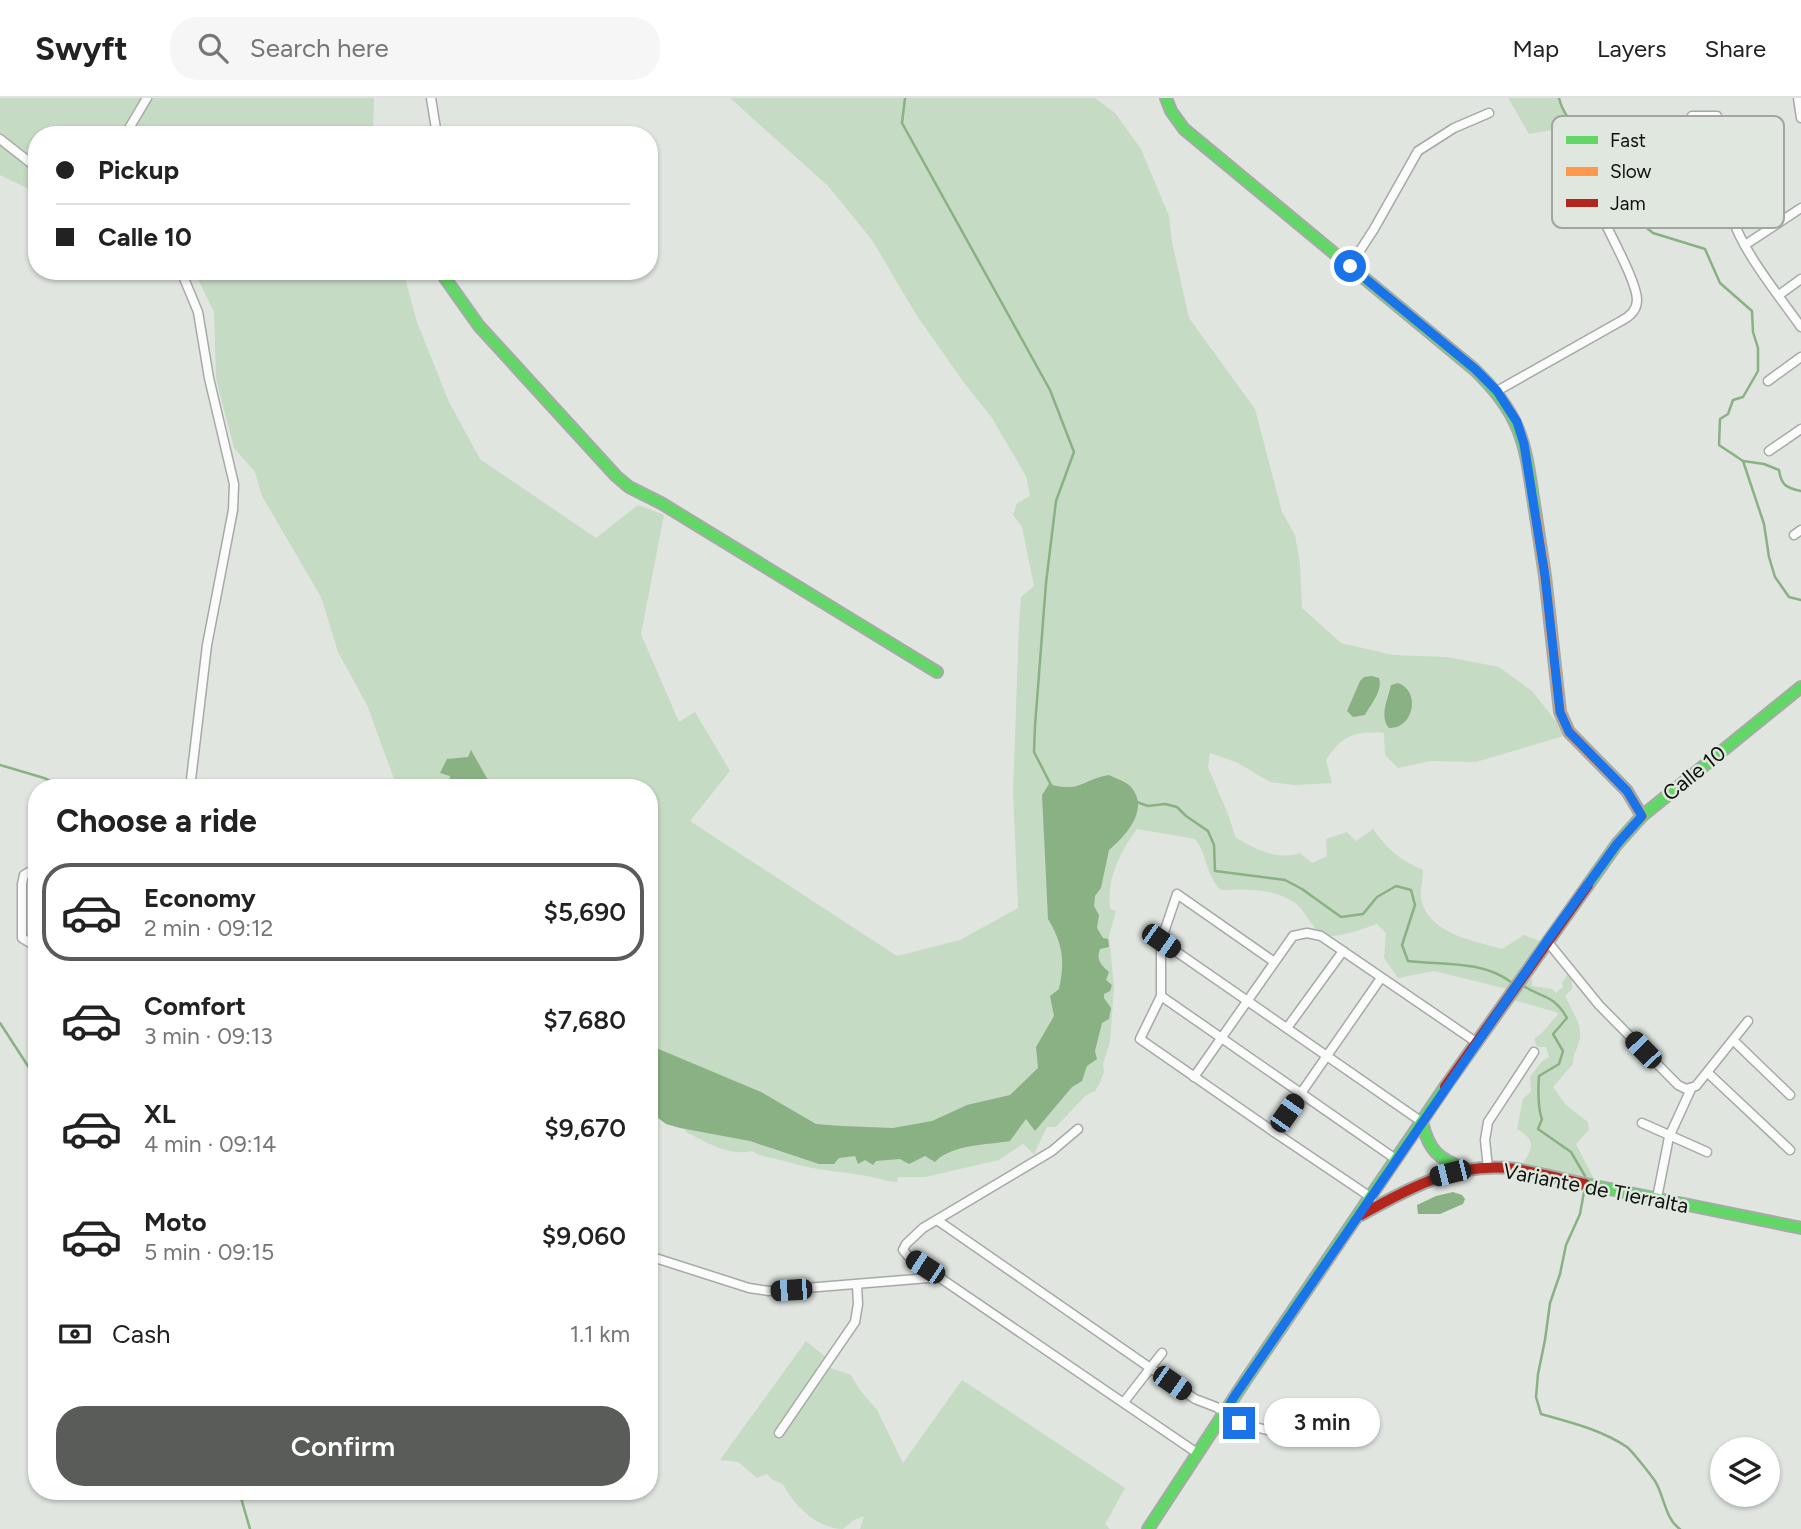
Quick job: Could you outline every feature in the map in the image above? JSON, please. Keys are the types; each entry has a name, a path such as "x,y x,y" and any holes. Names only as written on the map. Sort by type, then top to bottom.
{"street":[{"path":"131,126 148,98"},
{"path":"431,98 436,126"},
{"path":"1166,98 1171,111 1184,129 1475,369 1497,391 1517,422 1524,444 1545,576 1560,712 1569,732 1627,791 1642,816"},
{"path":"1798,98 1801,118"},
{"path":"1350,266 1418,150 1454,128 1489,113"},
{"path":"1692,116 1716,116"},
{"path":"0,139 28,161"},
{"path":"1784,219 1801,208"},
{"path":"1497,391 1628,317 1636,307 1637,296 1632,280 1608,228"},
{"path":"1738,228 1745,245 1801,327"},
{"path":"1745,245 1771,228"},
{"path":"1779,295 1801,279"},
{"path":"185,280 198,312 209,378 234,484 233,510 207,645 191,779"},
{"path":"446,280 479,326 629,487 661,503 937,673"},
{"path":"1768,381 1801,357"},
{"path":"1769,452 1801,429"},
{"name":"Calle 10","path":"1148,1529 1476,1042 1617,844 1642,816 1801,687"},
{"path":"28,873 24,875 22,884 22,938 28,942"},
{"path":"1273,961 1177,894 1161,941 1161,996 1140,1039 1372,1198"},
{"path":"1194,1077 1273,961 1293,936 1307,933 1321,936 1476,1042"},
{"path":"1161,941 1422,1122 1430,1148 1437,1156 1466,1169"},
{"path":"1547,941 1599,1005 1678,1085 1691,1089"},
{"path":"1287,1028 1343,951"},
{"path":"1274,1132 1381,978"},
{"path":"1161,996 1397,1160"},
{"path":"1657,1198 1669,1137 1691,1089 1708,1073 1748,1021"},
{"path":"1733,1041 1790,1095"},
{"path":"1488,1168 1485,1130 1488,1122 1534,1052"},
{"path":"1708,1073 1790,1150"},
{"path":"1642,1123 1707,1152"},
{"path":"1078,1129 1052,1151 937,1220 906,1244 903,1250 1197,1453"},
{"name":"Variante de Tierralta","path":"1359,1216 1434,1177 1466,1169 1488,1168 1514,1169 1801,1228"},
{"path":"937,1220 1195,1399 1216,1406 1239,1423 1291,1436"},
{"path":"658,1259 759,1290 941,1277"},
{"path":"779,1433 855,1321 857,1285"},
{"path":"1124,1402 1161,1353"}],"shaded area":[{"path":"0,98 374,98 373,126 28,126 28,189 0,175"},
{"path":"730,98 1095,98 1115,113 1141,149 1169,216 1189,318 1255,409 1282,512 1295,535 1300,564 1302,608 1341,643 1393,655 1447,657 1499,667 1532,691 1567,735 1476,762 1431,761 1398,768 1385,755 1384,733 1357,734 1338,745 1326,760 1332,783 1295,785 1270,782 1238,763 1210,753 1208,767 1236,838 1275,855 1300,853 1312,863 1327,856 1326,839 1347,832 1356,841 1373,829 1395,854 1423,870 1421,898 1432,920 1442,928 1502,949 1524,935 1540,941 1507,989 1434,971 1398,978 1384,958 1386,933 1377,924 1340,935 1324,935 1295,903 1278,894 1260,890 1221,890 1212,878 1195,839 1137,829 1120,857 1110,887 1110,909 1116,911 1109,936 1114,988 1110,1042 1103,1064 1104,1072 1095,1091 1085,1096 1056,1127 1047,1127 1034,1154 1023,1144 999,1160 925,1177 898,1177 897,1182 803,1166 752,1151 726,1150 686,1132 683,1115 658,1078 658,779 394,779 367,705 338,652 321,597 262,496 255,472 234,448 216,379 214,312 198,280 405,280 417,322 449,402 480,459 596,538 638,505 664,515 641,634 679,722 695,712 730,771 690,821 897,956 960,940 1018,908 1013,792 1019,624 1021,597 1034,586 1022,527 1013,515 1017,503 1030,496 1026,476 992,418 917,316 872,240 828,186"},
{"path":"1508,98 1559,98 1568,116 1552,116 1552,130 1529,134"},
{"path":"1364,677 1379,678 1380,683 1376,697 1365,715 1353,717 1347,711 1360,681"},
{"path":"1398,683 1410,694 1412,709 1404,723 1389,728 1385,707 1391,685"},
{"path":"471,750 487,779 450,779 450,776 440,773 447,759 468,757"},
{"path":"1109,775 1129,785 1138,802 1137,812 1129,829 1109,850 1101,888 1095,896 1094,906 1099,915 1097,928 1103,938 1108,939 1109,947 1100,949 1099,959 1109,972 1106,980 1112,985 1104,998 1111,1008 1109,1019 1102,1023 1095,1051 1097,1059 1087,1066 1082,1081 1072,1087 1035,1131 1026,1119 1010,1141 960,1148 935,1162 925,1156 909,1164 900,1159 876,1161 873,1165 865,1160 858,1164 855,1156 839,1158 834,1164 819,1164 750,1141 666,1124 658,1118 658,1049 761,1092 816,1124 893,1128 932,1121 967,1105 1010,1095 1038,1068 1036,1047 1054,1016 1050,996 1059,989 1062,970 1060,945 1048,919 1042,795 1049,784 1068,787"},
{"path":"1567,975 1572,975 1572,989 1565,996 1578,1022 1580,1038 1573,1064 1553,1087 1566,1105 1588,1122 1589,1130 1576,1144 1595,1181 1522,1165 1531,1145 1528,1137 1517,1129 1523,1099 1531,1091 1530,1077 1542,1061 1549,1057 1546,1047 1537,1047 1534,1039 1559,1013 1510,999 1532,978 1532,986 1552,989 1556,993 1563,987 1562,983"},
{"path":"1453,1192 1462,1195 1465,1199 1463,1204 1440,1214 1418,1214 1417,1205"},
{"path":"806,1341 827,1358 831,1368 851,1375 877,1410 903,1463 962,1380 1125,1488 1105,1524 1110,1529 860,1529 864,1516 843,1529 816,1521 800,1508 783,1484 767,1474 757,1478 738,1462 720,1460"}],"waterway":[{"path":"905,98 902,123 1050,390 1074,452 1056,501 1046,583 1035,726 1034,752 1051,785"},
{"path":"1559,98 1568,116"},
{"path":"1647,228 1653,233 1705,249 1720,283 1752,311 1753,332 1758,348 1758,371 1743,397 1733,400 1728,414 1720,419 1719,445 1743,461 1764,524 1775,577 1789,597 1801,600"},
{"path":"1743,461 1764,464 1779,470 1785,485 1801,491"},
{"path":"0,765 46,779"},
{"path":"1134,801 1148,806 1165,804 1177,807 1208,831 1214,845 1215,871 1285,880 1341,917 1363,914 1377,897 1396,886 1411,890 1415,905 1402,945 1408,961 1474,967 1487,970 1511,982"},
{"path":"1522,985 1557,1004 1567,1018 1553,1034 1563,1051 1559,1064 1539,1076 1538,1092 1542,1119 1538,1129 1571,1152 1585,1176"},
{"path":"0,1023 28,1066"},
{"path":"1584,1192 1580,1214 1566,1245 1550,1303 1536,1397 1541,1414 1596,1431 1627,1447 1655,1481 1671,1519 1680,1529"},
{"path":"242,1500 250,1529"}],"traffic: fast":[{"path":"1166,98 1171,111 1184,129 1474,369 1491,387 1514,420 1521,437 1536,517"},
{"path":"446,280 479,326 629,487 661,503 937,672"},
{"path":"1588,885 1617,844 1642,816 1801,687"},
{"path":"1148,1529 1445,1087"},
{"path":"1422,1122 1436,1153 1448,1162 1466,1169"},
{"path":"1585,1184 1801,1228"}],"traffic: slow":[{"path":"1536,517 1560,712 1569,732 1627,791 1642,816"}],"traffic: jam":[{"path":"1445,1087 1588,885"},
{"path":"1361,1215 1416,1186 1474,1169 1515,1169 1585,1184"}],"route":[{"path":"1239,1423 1224,1414 1234,1397 1476,1042 1617,844 1642,816 1627,791 1569,732 1560,712 1545,576 1524,444 1517,422 1497,391 1475,369 1350,266"}]}
